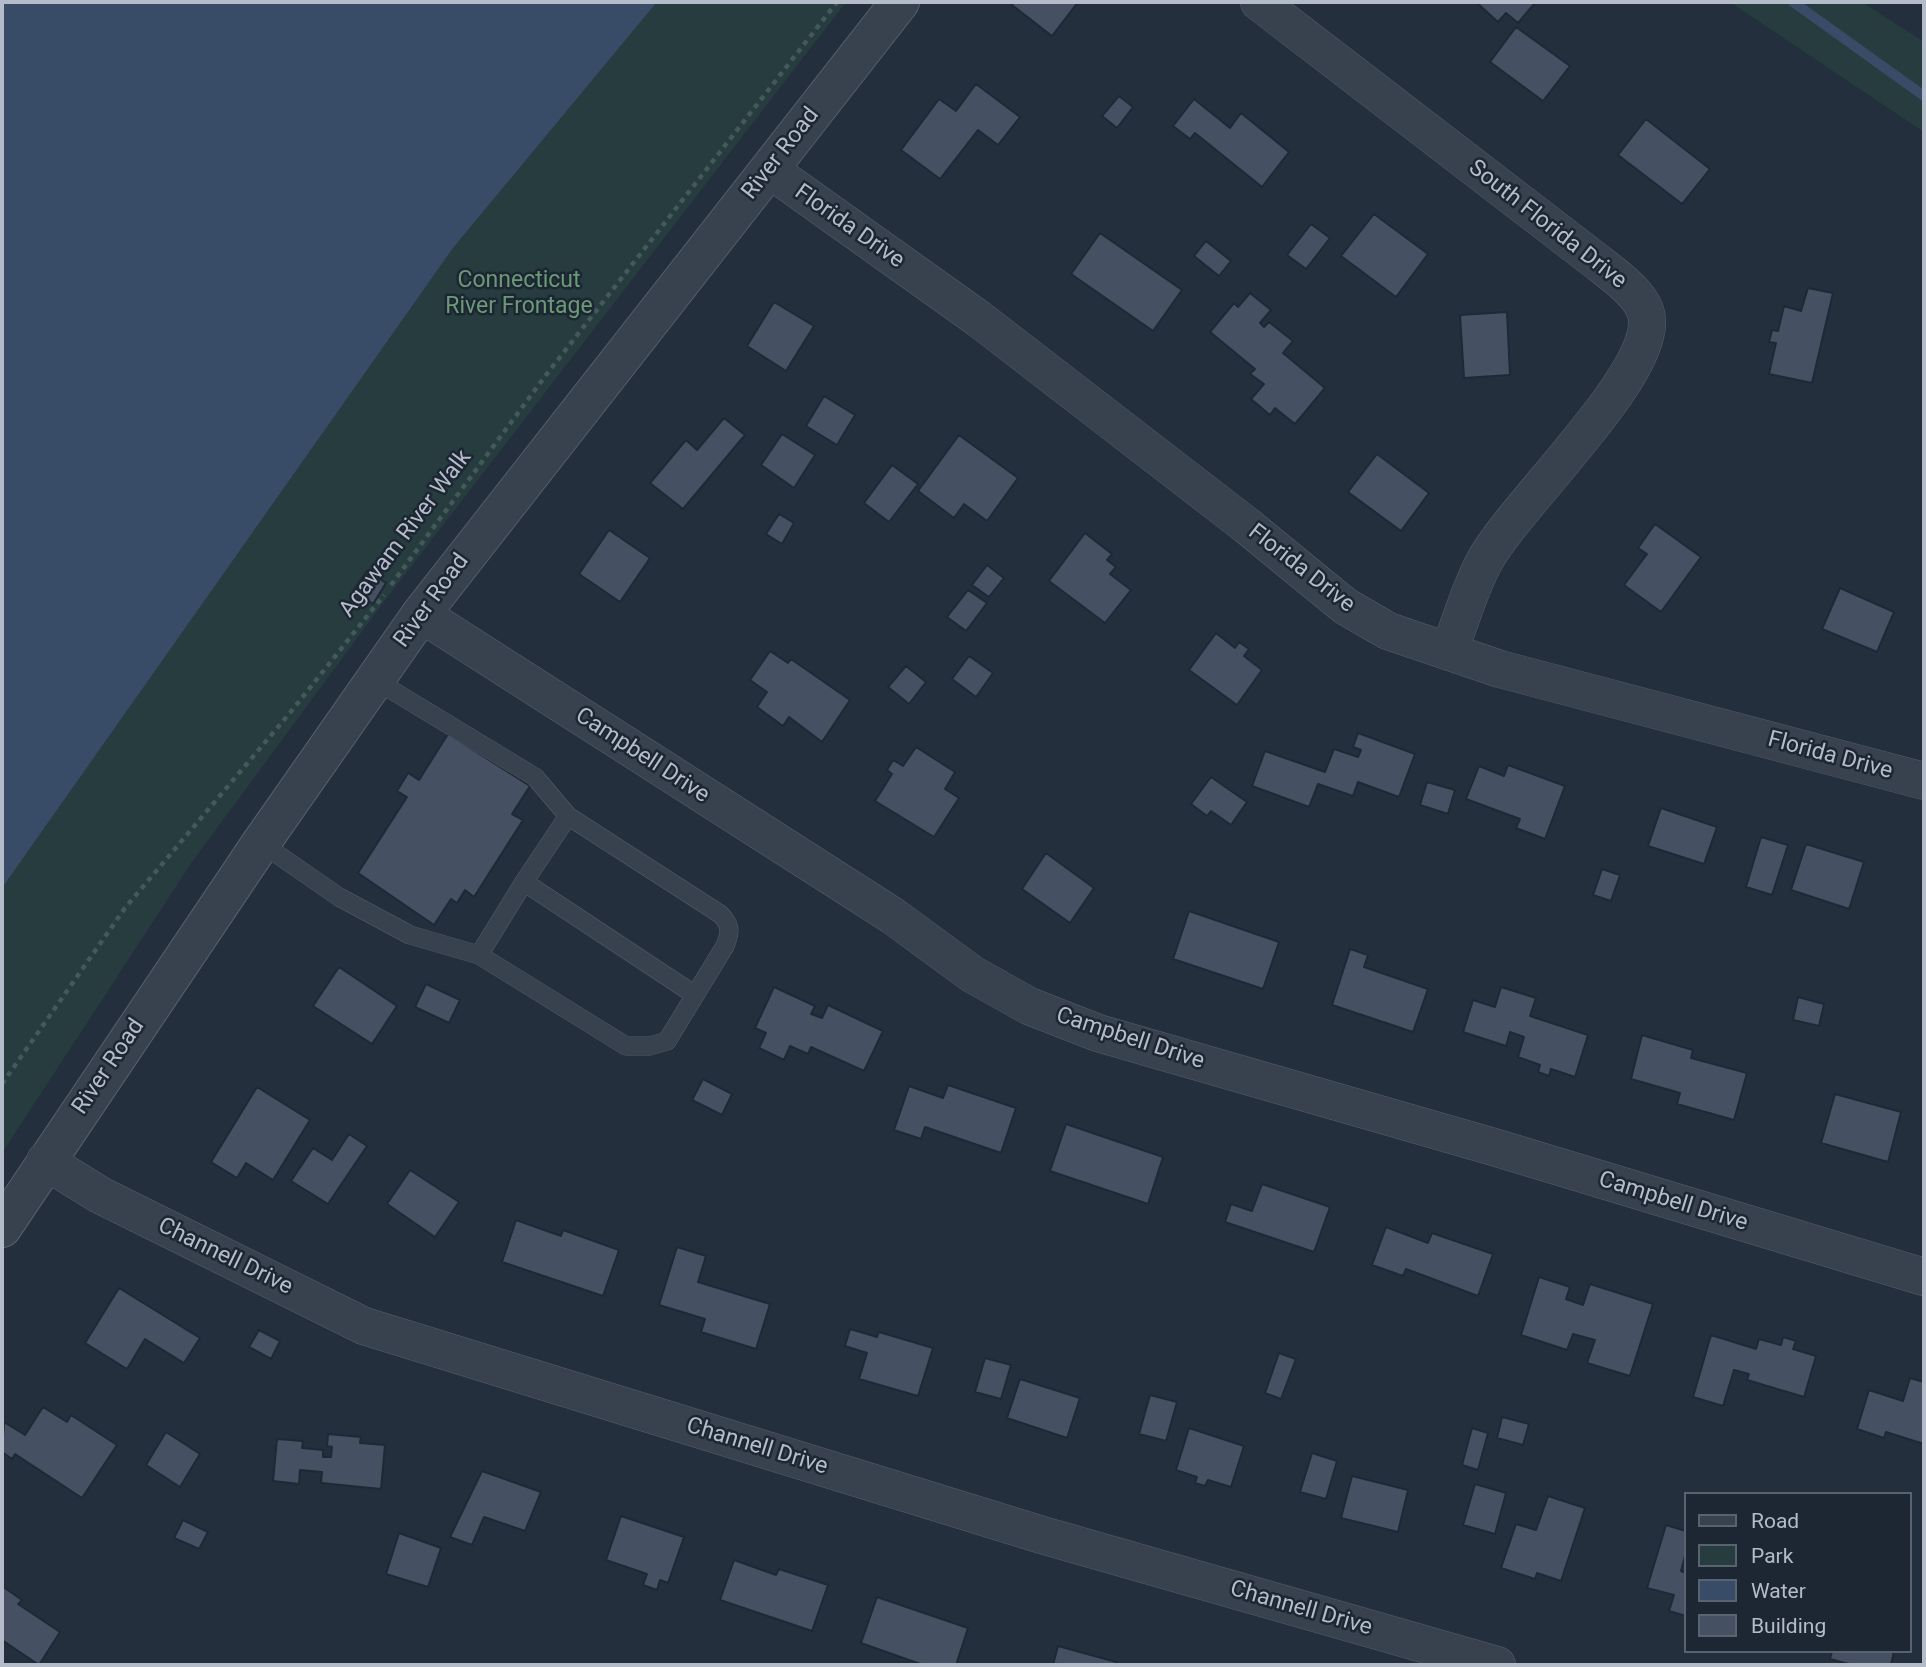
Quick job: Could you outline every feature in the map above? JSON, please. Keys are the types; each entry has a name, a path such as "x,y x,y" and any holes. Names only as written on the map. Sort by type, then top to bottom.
{"street":[{"name":"River Road","path":"2,1228 261,844 421,614 900,2"},
{"name":"South Florida Drive","path":"1259,2 1600,264 1630,291 1645,312 1644,337 1614,398 1575,443 1485,562 1449,652"},
{"name":"Florida Drive","path":"769,170 979,319 1235,517 1345,607 1388,631 1500,669 1924,781"},
{"name":"Campbell Drive","path":"421,614 892,916 972,974 1029,1006 1098,1033 1497,1148 1924,1278"},
{"name":"Channell Drive","path":"45,1161 100,1195 364,1326 1042,1535 1497,1665"}],"lane":[{"path":"261,844 339,897 410,935 479,955 626,1046 650,1046 667,1041 725,946 731,933 729,923 720,914 568,816 535,777 375,680"},
{"path":"479,955 568,816"},
{"path":"524,882 695,995"}],"path":[{"name":"Agawam River Walk","path":"2,1084 48,1013 125,908 289,715 356,630 546,375 837,2"}],"green space":[{"name":"Connecticut River Frontage","path":"657,2 846,2 383,603 192,862 2,1153 2,888 453,248"},
{"path":"1730,2 1862,2 1924,42 1924,132"}],"water":[{"path":"2,2 657,2 453,248 2,888"}],"building":[{"path":"1014,2 1078,2 1052,36 1012,5"},
{"path":"1476,2 1535,3 1518,23 1506,13 1498,22"},
{"path":"1516,27 1570,66 1543,101 1490,62"},
{"path":"976,84 1020,117 998,145 978,130 940,179 901,150 939,99 956,111"},
{"path":"1119,96 1133,107 1117,128 1102,116"},
{"path":"1194,99 1230,128 1241,113 1289,152 1262,187 1195,133 1190,139 1173,126"},
{"path":"1646,119 1710,169 1682,204 1618,155"},
{"path":"1374,214 1428,254 1396,297 1341,256"},
{"path":"1311,224 1330,238 1306,269 1287,255"},
{"path":"1100,233 1182,290 1153,331 1071,274"},
{"path":"1206,241 1231,261 1219,276 1194,256"},
{"path":"1808,288 1833,293 1812,383 1769,374 1776,343 1769,342 1772,330 1778,331 1784,306 1801,311"},
{"path":"1250,293 1271,310 1260,323 1264,327 1269,322 1293,341 1283,353 1325,388 1295,424 1275,408 1270,415 1251,399 1264,384 1250,374 1255,369 1210,332 1234,303 1238,307"},
{"path":"774,302 814,326 786,371 747,346"},
{"path":"1507,312 1510,375 1464,378 1460,315"},
{"path":"824,396 855,415 837,445 806,426"},
{"path":"724,418 745,435 683,509 650,483 686,440 697,450"},
{"path":"782,434 815,455 794,488 761,465"},
{"path":"959,435 1018,478 987,521 964,504 954,518 918,491"},
{"path":"1377,454 1429,493 1401,531 1348,492"},
{"path":"892,465 918,484 889,522 864,503"},
{"path":"779,514 794,523 782,544 766,534"},
{"path":"1655,524 1701,557 1661,612 1624,585 1647,554 1638,548"},
{"path":"609,530 650,558 620,602 579,574"},
{"path":"1085,533 1112,554 1107,560 1116,567 1110,574 1131,590 1105,623 1049,581"},
{"path":"987,565 1004,578 989,597 972,585"},
{"path":"367,571 386,583 373,604 354,590"},
{"path":"1840,588 1894,612 1877,652 1822,629"},
{"path":"968,590 987,603 966,631 947,617"},
{"path":"1216,633 1235,648 1239,642 1249,649 1244,656 1262,670 1237,705 1189,670"},
{"path":"770,651 788,663 791,659 850,700 822,742 789,717 783,726 757,707 767,692 750,680"},
{"path":"969,656 993,673 976,697 952,679"},
{"path":"906,666 926,682 909,704 888,687"},
{"path":"1358,733 1415,754 1399,797 1358,782 1353,796 1318,784 1309,807 1252,786 1265,751 1325,772 1334,749 1358,757 1361,750 1353,747"},
{"path":"448,734 530,786 512,814 523,820 474,897 465,890 457,903 451,899 434,925 358,873 407,797 397,791 408,773 419,780"},
{"path":"916,747 955,772 945,789 959,798 934,837 875,801 892,774 887,770 893,760 903,766"},
{"path":"1508,765 1565,786 1545,839 1516,828 1520,819 1466,799 1479,766 1504,776"},
{"path":"1211,777 1247,802 1231,825 1211,811 1207,816 1191,804"},
{"path":"1427,782 1455,790 1448,814 1420,805"},
{"path":"1661,808 1717,827 1704,864 1648,846"},
{"path":"1761,837 1788,845 1772,895 1746,887"},
{"path":"1806,844 1864,862 1849,909 1791,890"},
{"path":"1046,853 1094,888 1070,923 1022,889"},
{"path":"1602,869 1620,875 1611,901 1593,895"},
{"path":"1189,911 1279,942 1263,989 1173,959"},
{"path":"1350,949 1368,955 1364,967 1428,989 1413,1032 1332,1005"},
{"path":"339,967 397,1006 372,1044 313,1006"},
{"path":"426,984 460,1000 449,1023 415,1007"},
{"path":"774,987 815,1006 811,1014 822,1018 828,1005 883,1031 864,1071 811,1047 808,1054 790,1046 784,1060 759,1048 766,1033 755,1028"},
{"path":"1501,987 1536,998 1530,1016 1588,1035 1575,1077 1551,1069 1549,1076 1538,1072 1540,1065 1518,1057 1524,1037 1510,1032 1506,1046 1463,1032 1473,1000 1495,1007"},
{"path":"1798,997 1824,1004 1819,1026 1793,1020"},
{"path":"1642,1035 1693,1050 1691,1058 1747,1073 1734,1120 1677,1104 1680,1093 1631,1079"},
{"path":"703,1079 732,1094 722,1115 692,1100"},
{"path":"948,1085 1016,1108 1001,1153 925,1127 921,1139 894,1130 909,1086 943,1098"},
{"path":"257,1087 310,1120 273,1180 246,1163 237,1178 211,1162"},
{"path":"1835,1094 1901,1112 1888,1162 1821,1143"},
{"path":"1066,1124 1163,1157 1148,1204 1050,1171"},
{"path":"349,1134 367,1146 328,1204 291,1181 313,1148 332,1160"},
{"path":"410,1170 459,1202 435,1237 387,1204"},
{"path":"1262,1184 1330,1207 1314,1252 1225,1222 1231,1204 1252,1211"},
{"path":"516,1220 561,1236 563,1230 619,1250 603,1296 502,1262"},
{"path":"1386,1227 1428,1243 1432,1233 1493,1254 1478,1296 1406,1269 1403,1276 1372,1265"},
{"path":"677,1247 706,1256 698,1282 770,1304 756,1349 701,1332 705,1319 659,1305"},
{"path":"1539,1277 1570,1287 1566,1299 1583,1305 1590,1284 1653,1304 1630,1376 1587,1363 1595,1340 1573,1334 1567,1350 1521,1335"},
{"path":"119,1288 200,1338 184,1363 145,1339 127,1369 85,1343"},
{"path":"850,1329 877,1337 879,1332 933,1348 918,1396 859,1379 867,1353 845,1346"},
{"path":"259,1330 280,1341 271,1359 249,1347"},
{"path":"1711,1335 1756,1349 1759,1339 1781,1345 1783,1337 1796,1341 1793,1349 1816,1356 1804,1397 1747,1380 1749,1374 1734,1370 1723,1406 1693,1397"},
{"path":"1279,1353 1296,1359 1281,1399 1265,1393"},
{"path":"985,1358 1011,1365 1001,1399 975,1392"},
{"path":"1910,1378 1924,1382 1924,1444 1886,1432 1884,1438 1857,1429 1869,1390 1903,1401"},
{"path":"1020,1379 1080,1398 1067,1438 1007,1418"},
{"path":"1150,1395 1177,1402 1166,1441 1139,1434"},
{"path":"43,1407 67,1422 71,1415 117,1445 82,1498 15,1454 12,1459 2,1452 4,1422 25,1435"},
{"path":"1502,1417 1529,1424 1523,1445 1497,1438"},
{"path":"1189,1428 1244,1446 1231,1487 1208,1480 1205,1486 1195,1483 1197,1477 1176,1470"},
{"path":"1472,1428 1488,1433 1478,1470 1462,1465"},
{"path":"166,1432 200,1454 180,1487 146,1465"},
{"path":"328,1434 361,1437 360,1443 385,1445 381,1489 321,1483 322,1472 300,1470 299,1484 273,1481 277,1439 303,1441 302,1448 323,1450 323,1457 331,1457 332,1447 327,1446"},
{"path":"1312,1453 1337,1461 1326,1499 1300,1492"},
{"path":"482,1471 541,1492 525,1531 484,1517 472,1545 450,1537"},
{"path":"1352,1476 1408,1490 1398,1532 1341,1518"},
{"path":"1475,1484 1506,1493 1495,1534 1463,1525"},
{"path":"1548,1496 1585,1508 1561,1581 1537,1573 1535,1579 1501,1568 1516,1524 1536,1530"},
{"path":"621,1516 684,1537 668,1583 660,1580 657,1590 643,1585 647,1574 606,1560"},
{"path":"183,1520 208,1532 199,1549 174,1538"},
{"path":"1666,1525 1685,1531 1685,1556 1681,1571 1685,1573 1685,1616 1669,1611 1674,1595 1647,1588"},
{"path":"399,1533 441,1548 428,1587 386,1574"},
{"path":"734,1560 776,1575 779,1569 828,1585 812,1631 720,1600"},
{"path":"2,1586 22,1600 18,1604 60,1632 39,1665 2,1640"},
{"path":"877,1597 968,1628 956,1665 923,1665 861,1643"},
{"path":"1058,1646 1116,1662 1115,1665 1053,1665"},
{"path":"1832,1653 1894,1653 1891,1665 1852,1665 1830,1659"}],"waterway":[{"path":"1793,2 1924,96"}]}
